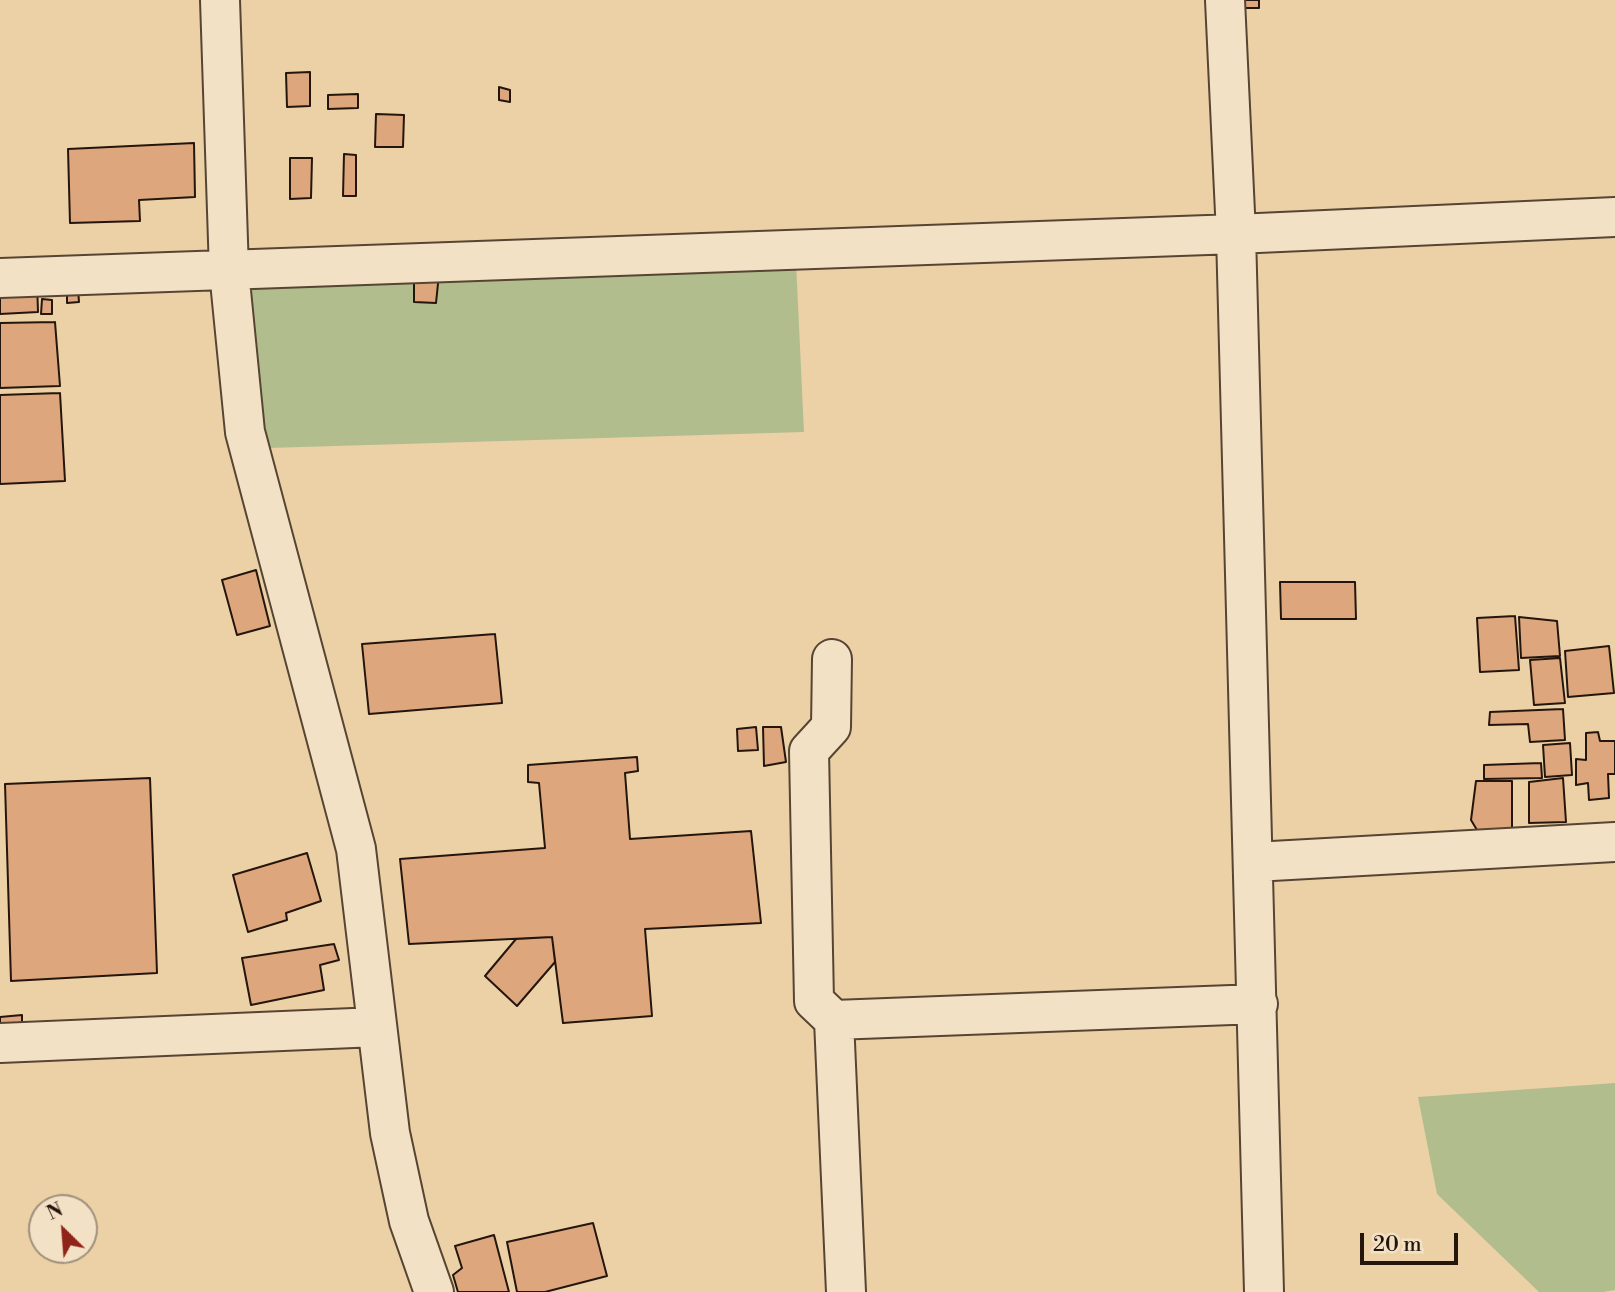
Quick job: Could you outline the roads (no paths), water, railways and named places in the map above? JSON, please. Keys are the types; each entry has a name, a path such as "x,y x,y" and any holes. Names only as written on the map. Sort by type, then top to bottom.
{"street":[{"path":"220,0 229,271 245,432 356,849 390,1132 409,1221 434,1292"},
{"path":"1226,0 1236,234 1265,1292"},
{"path":"0,278 1236,234 1615,217"},
{"path":"832,659 831,727 808,751 814,1000 834,1020 846,1292"},
{"path":"1254,862 1615,842"},
{"path":"834,1020 1258,1004"},
{"path":"0,1043 377,1027"}]}
